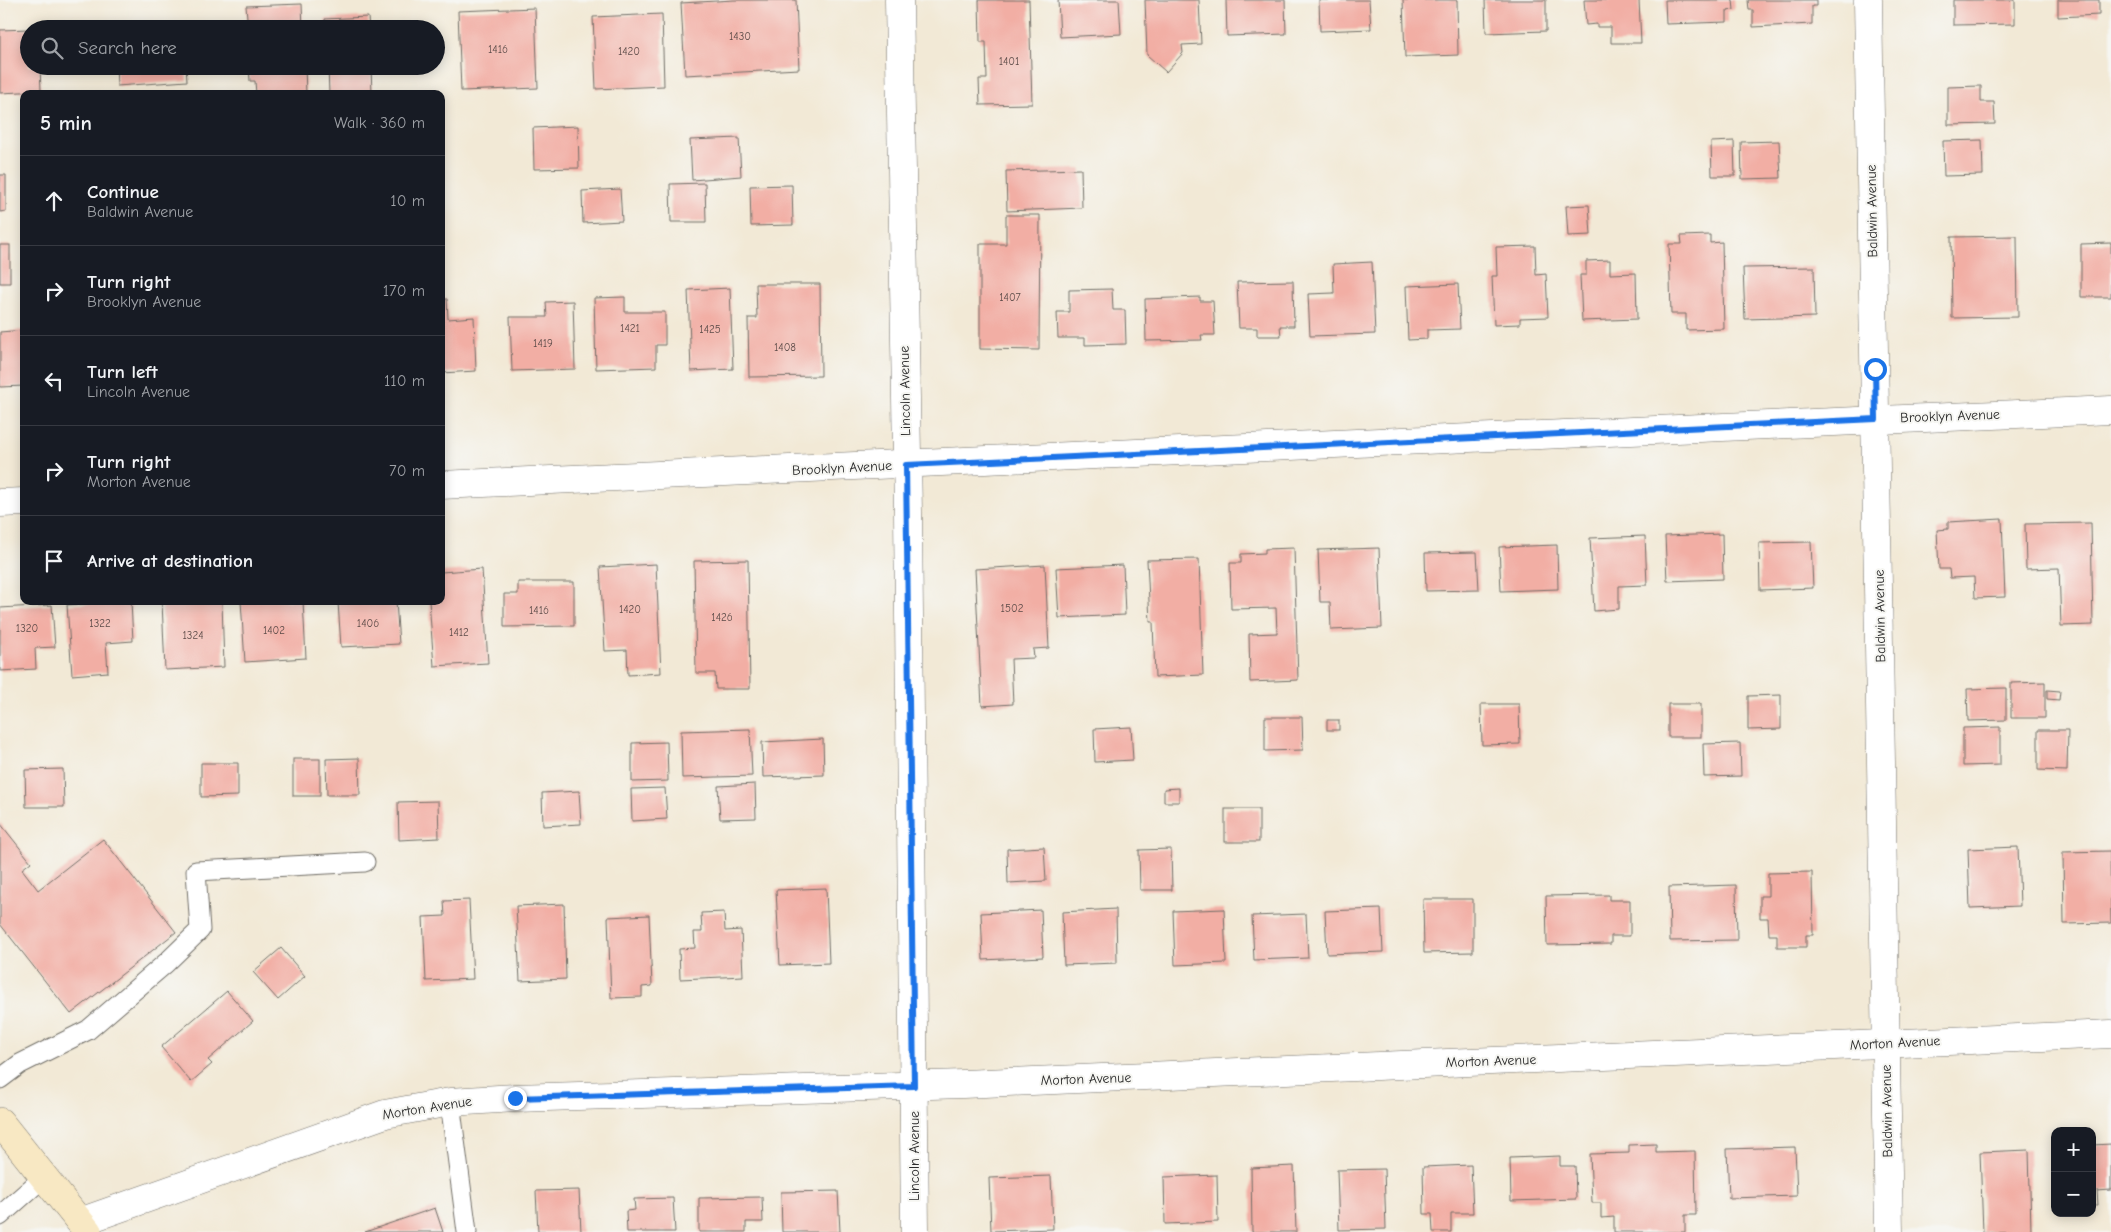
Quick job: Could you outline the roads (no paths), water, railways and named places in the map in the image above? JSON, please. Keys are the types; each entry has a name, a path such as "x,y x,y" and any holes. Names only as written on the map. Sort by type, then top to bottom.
{"main road":[{"path":"0,1122 84,1227"}],"street":[{"name":"Lincoln Avenue","path":"899,0 915,1232"},
{"name":"Baldwin Avenue","path":"1868,0 1889,1232"},
{"name":"Brooklyn Avenue","path":"445,485 1876,419 2111,410"},
{"path":"0,503 20,502"},
{"name":"Morton Avenue","path":"84,1227 384,1114 450,1102 515,1098 914,1086 2111,1034"}],"lane":[{"path":"0,1079 20,1064 88,1030 166,963 200,930 196,871 365,862"},
{"path":"450,1102 467,1232"},
{"path":"0,1216 44,1177"}]}
